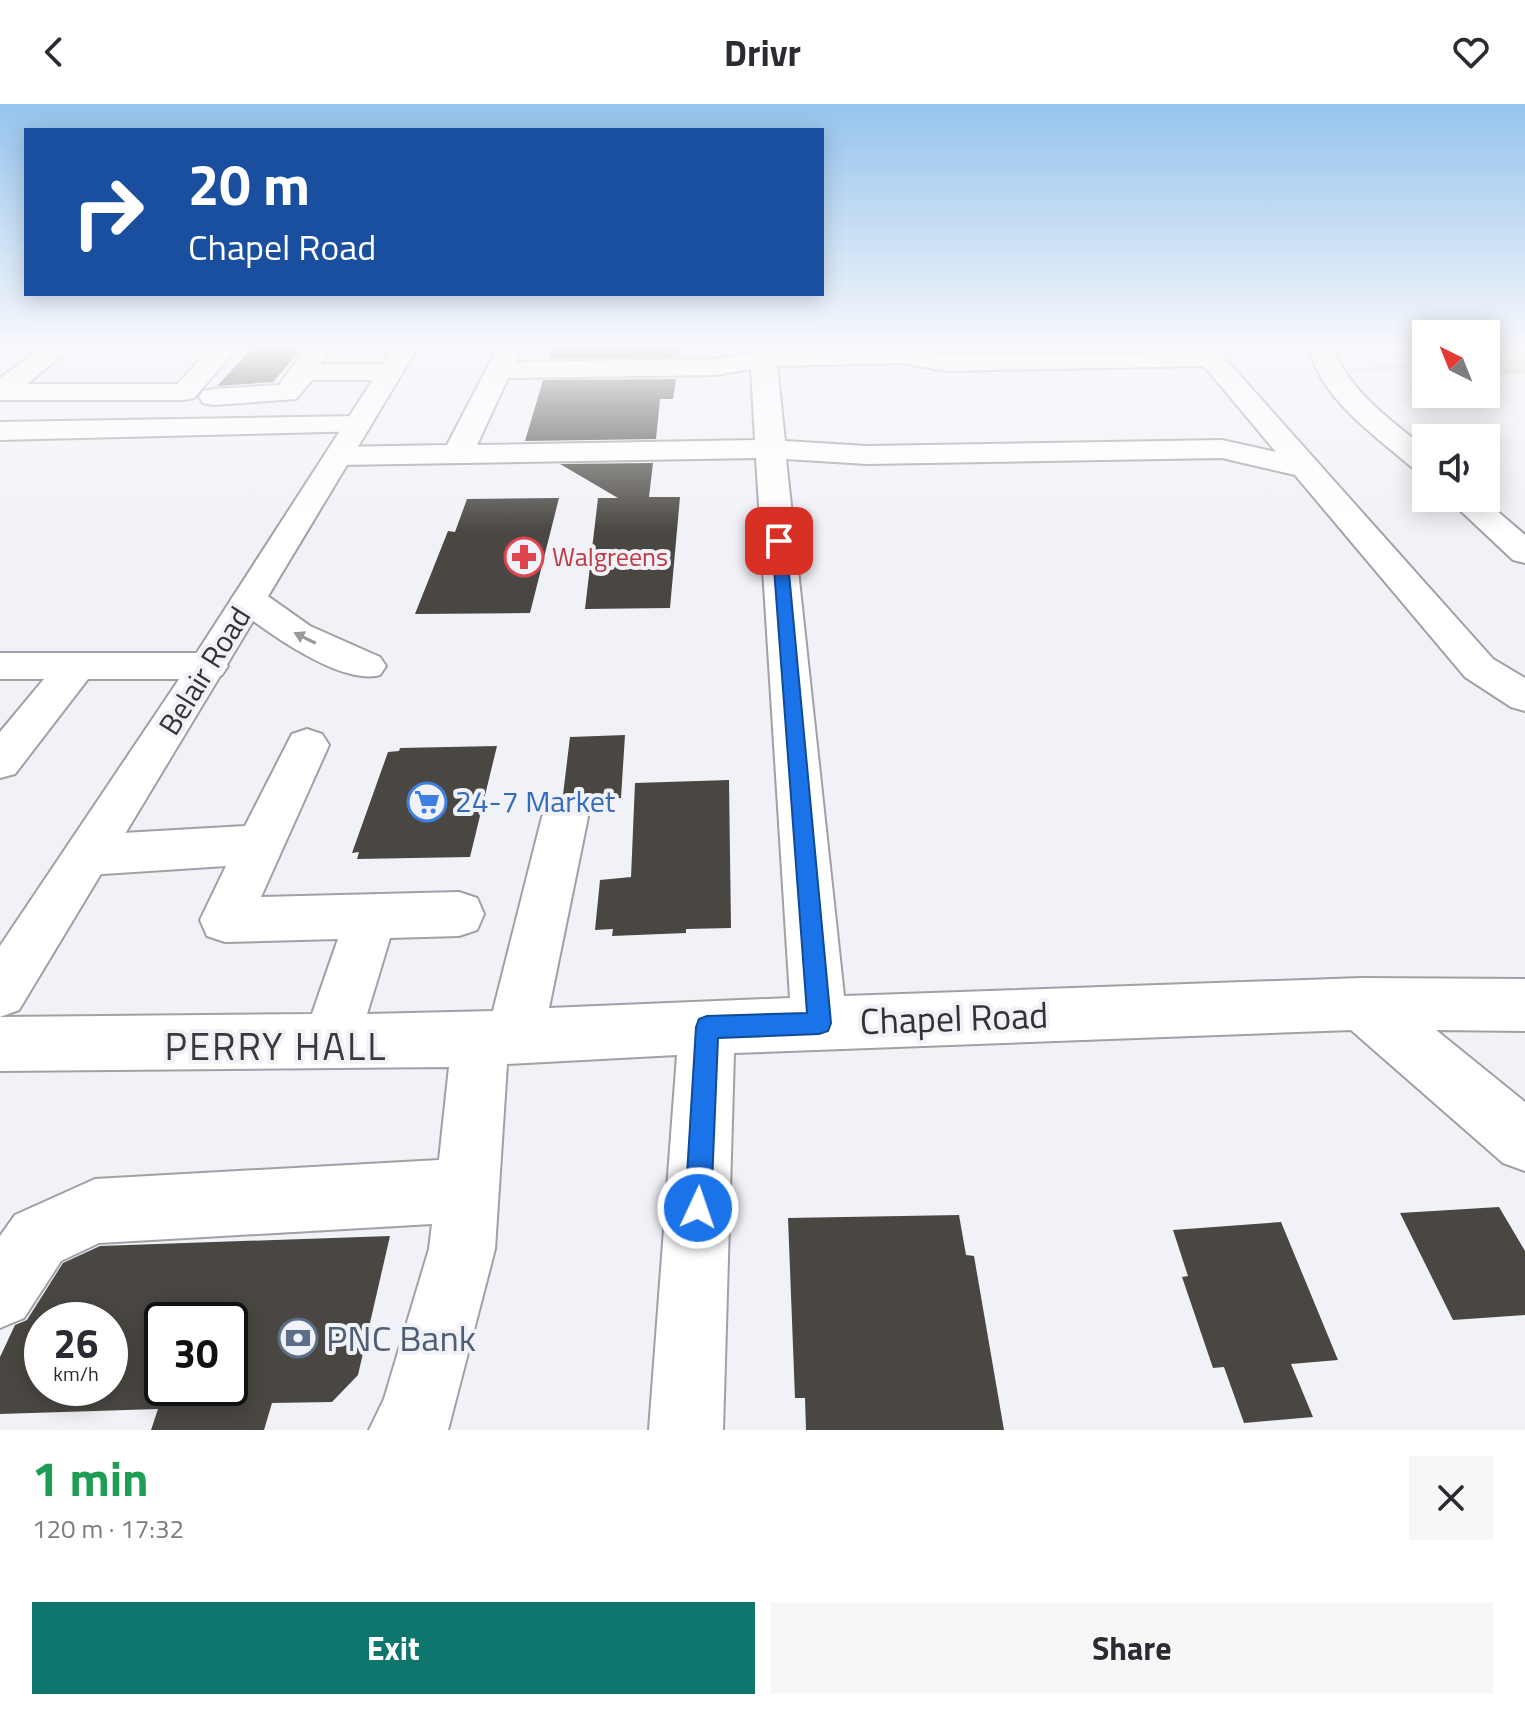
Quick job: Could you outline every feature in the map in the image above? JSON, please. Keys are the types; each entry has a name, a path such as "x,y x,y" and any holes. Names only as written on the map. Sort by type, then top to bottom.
{"main road":[{"name":"Belair Road","path":"0,992 367,409"},
{"path":"457,455 480,409"},
{"path":"768,409 819,1023"},
{"path":"1255,409 1479,668 1525,697"},
{"path":"1365,409 1412,451"},
{"path":"0,431 357,425"},
{"path":"339,456 771,449 867,455 1222,449 1306,468"},
{"path":"1479,512 1525,553"},
{"path":"249,600 297,635 366,666"},
{"path":"0,666 208,666"},
{"path":"0,762 75,668"},
{"path":"307,745 225,920 459,914"},
{"path":"406,1430 415,1420 462,1249 466,1190 498,1038 565,817"},
{"path":"88,855 260,845"},
{"path":"331,1042 371,916"},
{"path":"1361,1004 1525,1141"},
{"name":"Chapel Road","path":"0,1044 498,1038 707,1027 1361,1004 1525,1005"},
{"path":"686,1430 707,1027"},
{"path":"0,1294 38,1238 95,1211 466,1190"}],"building":[{"path":"534,409 659,409 656,439 525,441"},
{"path":"653,463 649,497 680,497 670,608 585,609 598,498 618,498 560,464"},
{"path":"559,498 530,613 415,614 448,531 455,532 467,499"},
{"path":"625,735 621,798 580,800 571,798 571,794 563,795 570,737"},
{"name":"24-7 Market","path":"497,746 470,857 357,859 359,852 352,853 388,752 399,751 400,748"},
{"path":"729,780 731,928 612,936 613,929 595,930 600,880 631,877 635,783"},
{"path":"1499,1207 1525,1251 1525,1315 1453,1320 1400,1213"},
{"path":"959,1215 966,1255 974,1256 1004,1430 806,1430 805,1398 795,1398 788,1218"},
{"path":"1281,1222 1338,1360 1291,1364 1313,1417 1244,1423 1224,1367 1213,1368 1182,1277 1188,1276 1173,1230"},
{"name":"PNC Bank","path":"390,1236 358,1375 332,1402 272,1403 264,1430 151,1430 158,1409 0,1414 0,1357 15,1325 24,1321 24,1406 128,1406 128,1302 38,1302 63,1263 100,1246"}],"place":[{"name":"Walgreens","path":"524,557"},
{"name":"24-7 Market","path":"427,802"},
{"name":"PNC Bank","path":"298,1338"}],"district":[{"name":"PERRY HALL","path":"276,1047"}],"route":[{"path":"698,1208 707,1027 819,1023 779,541"}]}
